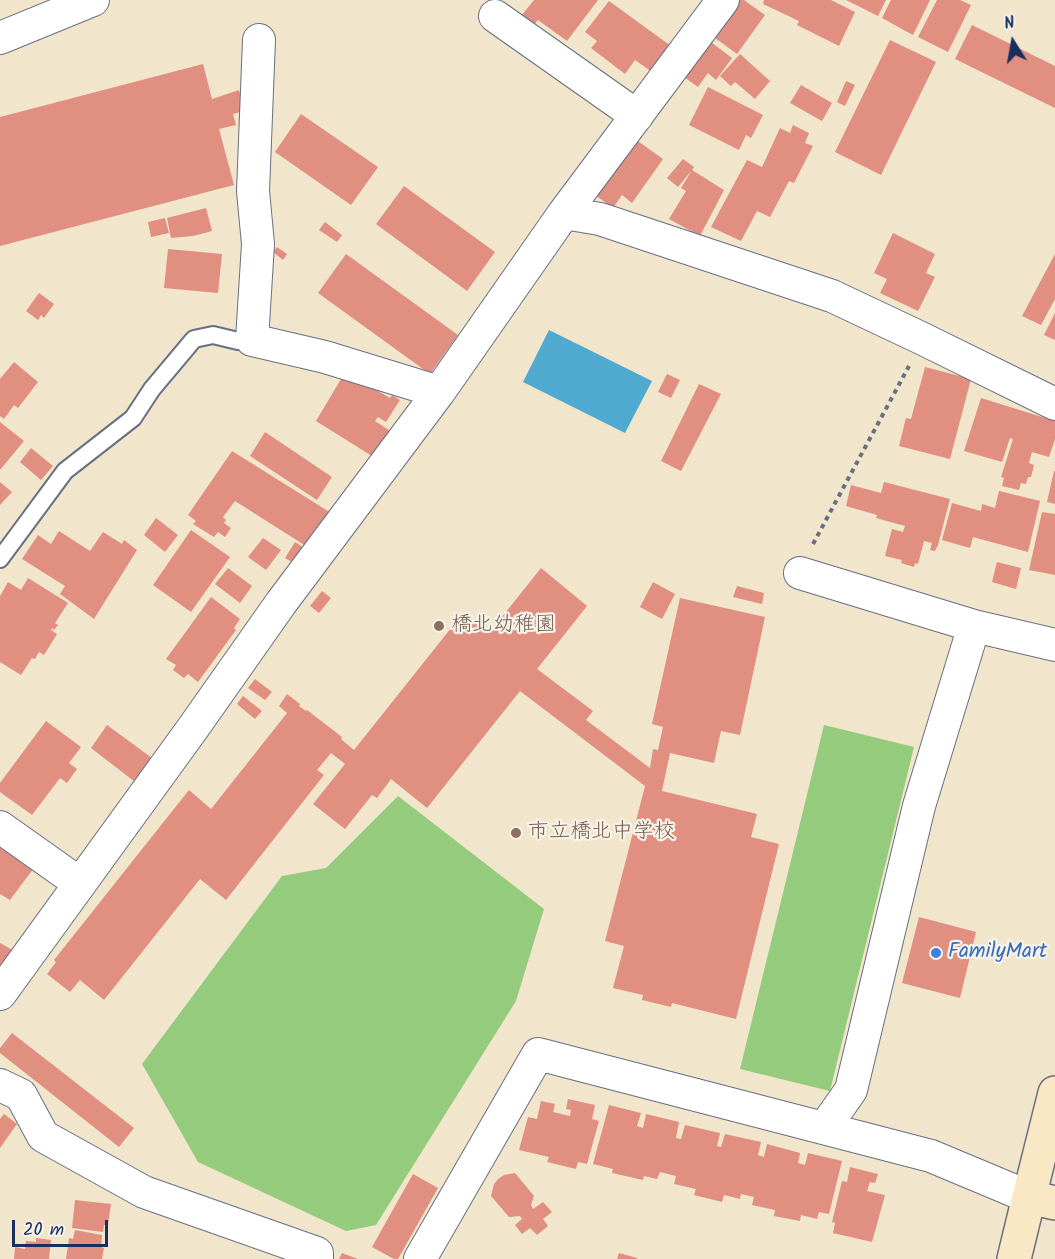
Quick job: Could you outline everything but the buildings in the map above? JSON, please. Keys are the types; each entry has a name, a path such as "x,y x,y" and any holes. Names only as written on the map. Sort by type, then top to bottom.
{"street":[{"path":"0,38 93,0"},
{"path":"0,994 281,603 439,392 564,213 723,0"},
{"path":"495,16 637,116"},
{"path":"259,40 253,191 258,244 252,340 325,357 439,392"},
{"path":"564,213 600,219 832,296 1055,404"},
{"path":"800,573 974,626 1055,645"},
{"path":"825,1127 851,1090 919,806 974,626"},
{"path":"0,827 79,883"},
{"path":"420,1259 538,1054 931,1156 1042,1200"},
{"path":"0,1084 21,1095 43,1137 144,1192 317,1254 317,1259"},
{"path":"1014,1259 1042,1200 1055,1093"}],"lane":[{"path":"0,559 66,471 133,418 152,389 194,339 213,335 238,341 252,340"}],"path":[{"path":"800,573 814,541 925,340"}],"green space":[{"path":"824,725 914,747 830,1091 740,1069"},
{"path":"398,796 544,909 516,1001 376,1225 346,1231 198,1162 142,1064 282,876 326,868"}],"water":[{"path":"549,330 652,381 625,433 523,382"}],"place":[{"name":"橋北幼稚園","path":"439,626"},
{"name":"市立橋北中学校","path":"516,833"},
{"name":"FamilyMart","path":"936,953"}]}
